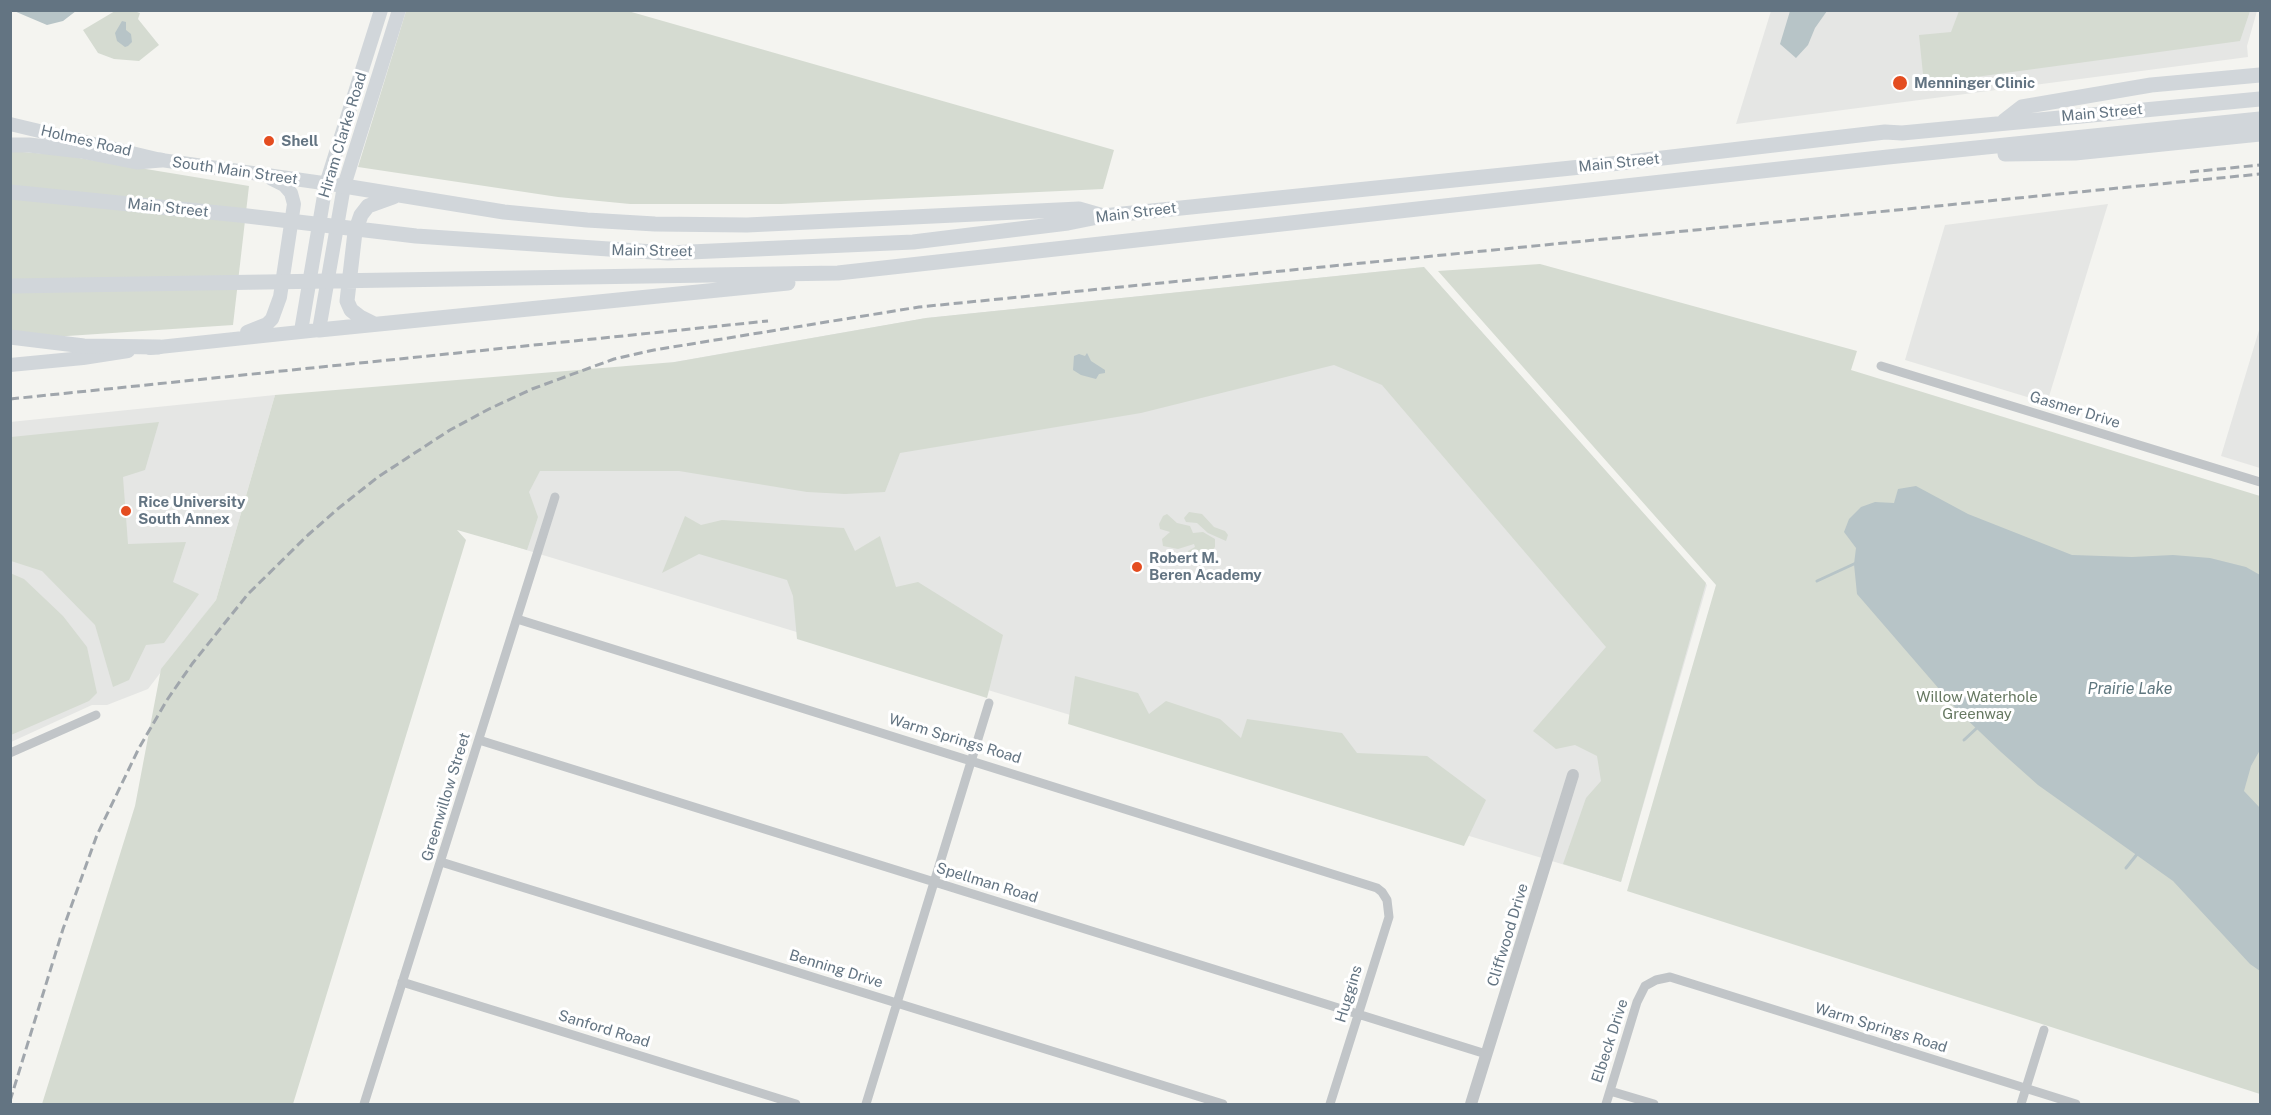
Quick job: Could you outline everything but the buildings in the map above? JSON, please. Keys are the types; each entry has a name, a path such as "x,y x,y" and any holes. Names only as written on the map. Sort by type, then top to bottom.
{"highway":[{"path":"2004,122 2022,107 2151,86 2260,75"},
{"name":"Main Street","path":"10,192 416,236 668,253 913,242 1103,216 1620,163 1885,132 1902,133 2260,99"},
{"name":"Main Street","path":"10,286 826,274 867,271 1888,157 2260,119"},
{"path":"1888,157 2075,153 2260,134"},
{"path":"10,145 81,151 129,161 161,160"},
{"path":"345,186 516,213 655,224 747,225 1079,209 1103,216"},
{"path":"375,324 351,310 347,301 355,232 361,215 368,206 399,196"},
{"path":"320,330 790,283 867,271"},
{"path":"10,337 84,346 159,346"}],"main road":[{"name":"Hiram Clarke Road","path":"301,332 326,184 381,10"},
{"name":"Hiram Clarke Road","path":"320,330 345,186 399,10"},
{"path":"376,26 393,31"},
{"name":"Holmes Road","path":"10,124 161,160"},
{"name":"South Main Street","path":"161,160 345,186"},
{"path":"234,338 267,324 275,313 280,297 292,214 293,198 284,185 278,180 255,174"},
{"path":"10,365 83,358 159,346 320,330"}],"street":[{"name":"Gasmer Drive","path":"1881,366 2260,482"},
{"name":"Greenwillow Street","path":"365,1104 555,497"},
{"name":"Warm Springs Road","path":"517,619 1369,885 1382,892"},
{"path":"866,1104 989,703"},
{"path":"10,753 96,715"},
{"name":"Spellman Road","path":"479,740 1486,1054"},
{"name":"Cliffwood Drive","path":"1471,1104 1573,775"},
{"name":"Benning Drive","path":"441,862 1223,1104"},
{"name":"Huggins","path":"1330,1104 1389,917 1387,900 1382,892"},
{"name":"Elbeck Drive","path":"1606,1104 1637,1002 1645,986 1656,980 1670,977 1678,980"},
{"name":"Warm Springs Road","path":"1678,980 2076,1104"},
{"name":"Sanford Road","path":"402,982 796,1104"},
{"path":"2021,1104 2044,1030"},
{"path":"1610,1091 1654,1104"}],"shaded area":[{"name":"Menninger Clinic","path":"1771,11 2257,11 2247,46 2248,57 1736,124"},
{"path":"2108,204 2047,403 1905,360 1945,225"},
{"name":"Robert M. Beren Academy","path":"1424,267 1707,585 1621,882 457,529 674,362 926,318"},
{"path":"2260,327 2260,468 2221,456"},
{"name":"Rice University South Annex","path":"275,395 216,600 148,689 107,705 92,705 11,742 10,422"}],"green space":[{"path":"1959,10 2250,11 2240,41 1924,84 1919,35 1951,32"},
{"path":"115,11 140,13 138,19 159,45 139,61 114,59 98,53 83,30"},
{"path":"406,11 628,11 1114,150 1103,189 781,204 630,204 558,197 358,167"},
{"path":"10,151 61,155 249,186 233,325 52,337 11,334"},
{"name":"Willow Waterhole Greenway","path":"1540,264 1857,351 1851,370 2260,496 2260,1094 1627,891 1716,585 1438,271"},
{"path":"1424,267 1706,583 1621,882 1563,864 1586,798 1601,781 1597,756 1575,745 1556,749 1533,731 1606,647 1382,385 1334,365 1141,413 900,453 885,492 845,494 807,492 679,471 540,471 529,492 538,517 527,550 457,530 466,540 293,1104 42,1104 135,806 161,669 216,600 275,395 675,362 926,318"},
{"path":"159,422 145,470 123,477 128,544 186,542 173,582 199,594 164,643 146,645 129,680 113,687 95,625 42,571 11,561 11,437"},
{"path":"1189,512 1202,514 1214,527 1225,531 1228,535 1226,541 1208,533 1197,523 1186,522 1184,518"},
{"path":"1167,514 1177,523 1190,526 1193,533 1203,532 1215,539 1215,547 1211,552 1213,556 1211,564 1189,560 1188,551 1195,547 1194,544 1178,549 1163,546 1162,539 1170,532 1160,529 1159,524 1163,516"},
{"path":"685,516 701,525 722,520 844,528 855,551 880,536 896,587 918,582 1003,635 987,698 797,639 793,596 787,580 699,554 662,573"},
{"path":"10,573 24,579 63,616 87,647 97,693 89,701 11,735"},
{"path":"1075,676 1138,693 1149,714 1166,701 1220,719 1241,738 1247,719 1342,733 1357,753 1427,756 1486,800 1464,846 1068,724"}],"water":[{"path":"76,10 63,21 47,25 14,11"},
{"path":"1790,11 1827,11 1815,28 1808,45 1796,58 1780,44"},
{"path":"122,21 126,22 126,30 131,34 132,42 125,47 117,41 115,33"},
{"path":"1087,353 1091,361 1105,370 1105,373 1099,374 1096,379 1073,370 1074,356 1079,354 1085,356"},
{"name":"Prairie Lake","path":"1916,486 1968,514 2072,555 2132,557 2173,555 2210,558 2246,567 2260,575 2260,750 2251,766 2244,791 2260,808 2260,971 2250,964 2173,881 2038,785 2001,752 1959,712 1857,594 1854,564 1856,548 1844,532 1849,519 1861,507 1875,502 1894,503 1898,489"}],"waterway":[{"path":"1817,581 1856,563"},
{"path":"1964,740 1978,727"},
{"path":"2126,868 2138,853"}],"railway":[{"path":"2190,172 2260,165"},
{"path":"10,1101 63,929 97,835 139,748 167,700 192,664 248,594 340,507 378,477 450,430 532,389 614,359 654,350 919,307 2260,174"},
{"path":"10,399 768,321"}],"place":[{"name":"Menninger Clinic","path":"1900,83"},
{"name":"Shell","path":"269,141"},
{"name":"Rice University South Annex","path":"126,511"},
{"name":"Robert M. Beren Academy","path":"1137,567"}]}
